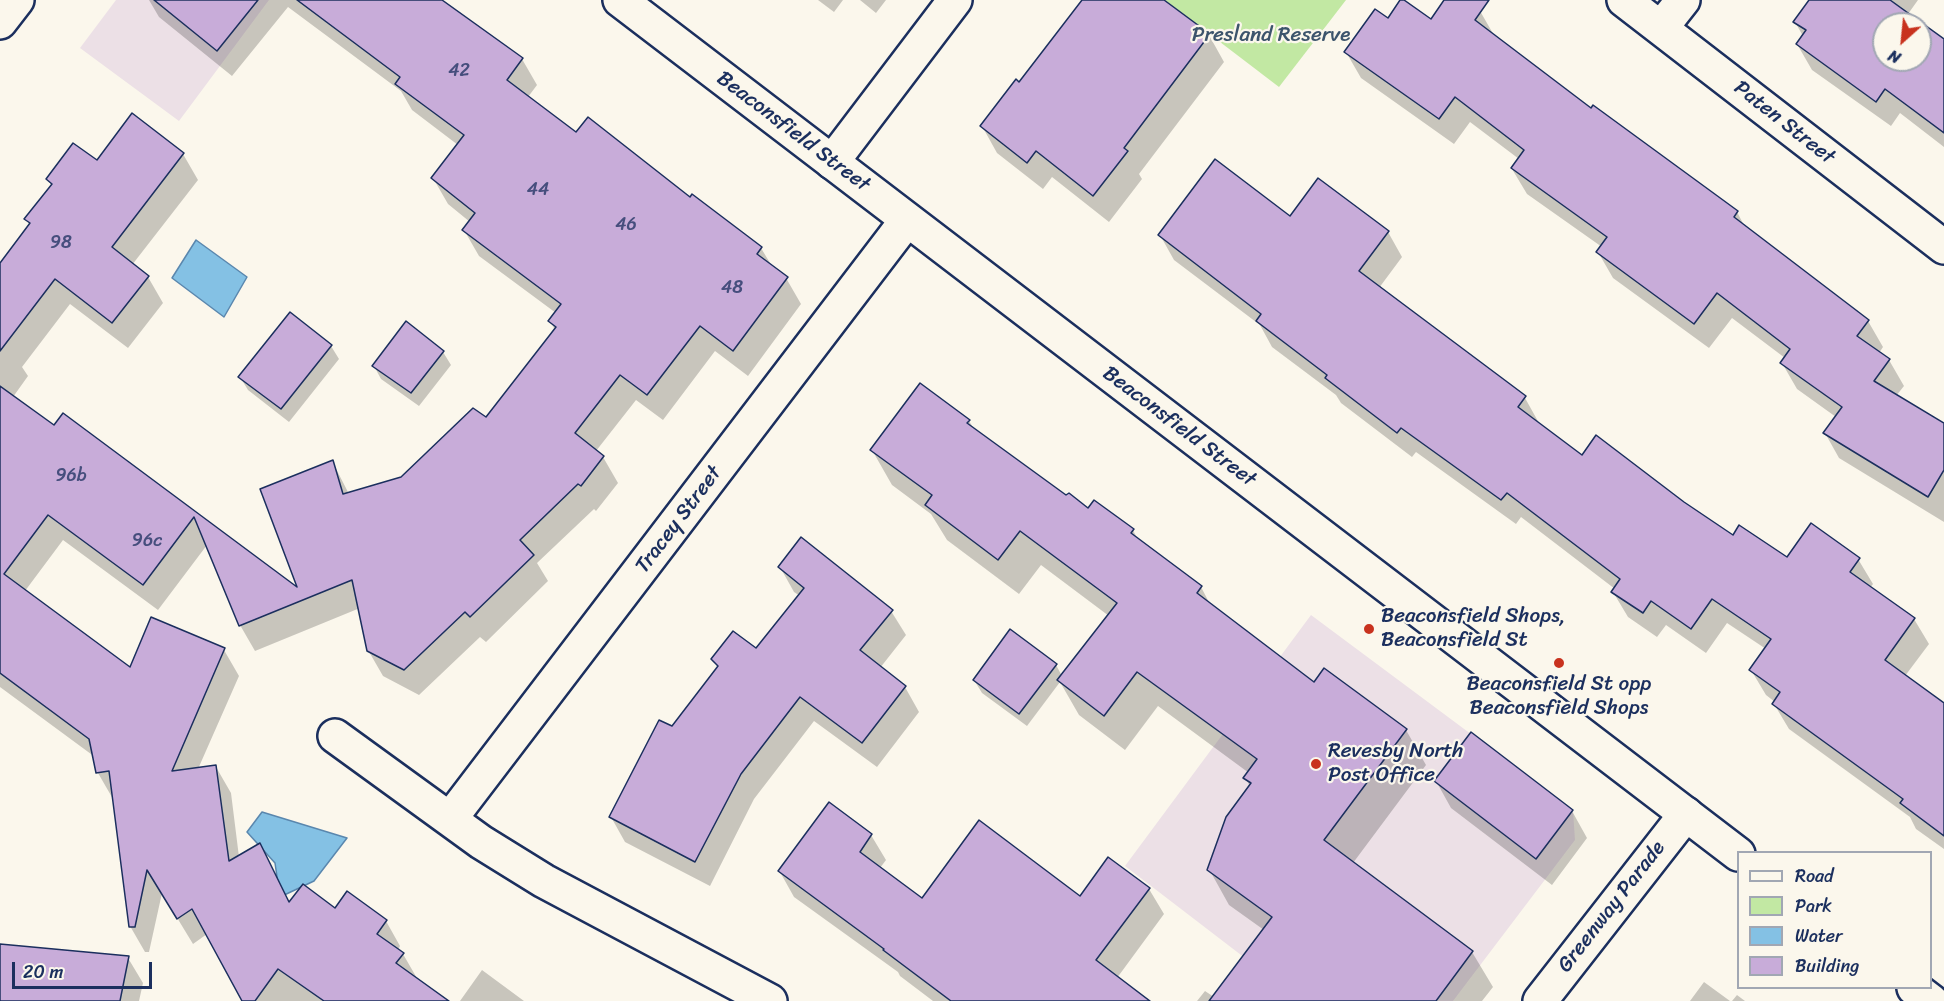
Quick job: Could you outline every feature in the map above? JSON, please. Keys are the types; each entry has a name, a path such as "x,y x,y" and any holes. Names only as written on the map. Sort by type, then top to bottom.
{"street":[{"path":"0,22 17,0"},
{"name":"Beaconsfield Street","path":"620,0 1737,853"},
{"path":"832,162 955,0"},
{"name":"Paten Street","path":"1624,0 1944,247"},
{"path":"1661,28 1683,0"},
{"name":"Tracey Street","path":"450,819 907,220"},
{"path":"335,736 481,842 536,876 770,1001"},
{"name":"Greenway Parade","path":"1540,1001 1686,814"},
{"path":"1916,989 1931,1001"}],"shaded area":[{"path":"116,0 269,0 179,121 80,48"},
{"path":"1311,615 1573,810 1575,840 1453,1001 1301,1001 1125,866"}],"green space":[{"name":"Presland Reserve","path":"1165,0 1346,0 1279,87"}],"water":[{"path":"196,240 247,277 224,317 172,278"},
{"path":"262,812 347,838 314,881 280,897 275,863 247,832"}],"building":[{"path":"154,0 258,0 217,51"},
{"path":"297,0 442,0 523,58 507,80 576,132 588,117 690,197 692,194 762,247 757,254 788,277 733,351 700,326 647,395 620,375 575,433 604,456 581,486 578,484 520,540 534,555 470,617 465,612 404,670 367,651 352,580 239,626 194,517 143,585 48,515 4,574 130,667 151,617 225,648 172,771 216,765 229,861 260,843 289,902 303,884 335,908 347,891 387,920 377,934 404,953 396,963 449,1001 324,1001 278,969 255,1001 242,1001 192,909 177,919 147,870 135,927 129,927 109,771 96,773 89,739 0,673 0,386 54,425 63,413 297,587 260,489 333,460 343,494 401,477 473,408 486,417 556,327 548,321 561,304 462,230 475,213 431,178 464,135 395,84 400,77"},
{"path":"1082,0 1164,0 1210,34 1124,148 1128,151 1093,196 1036,151 1027,163 980,126 1016,79 1019,82"},
{"path":"1400,0 1404,0 1431,19 1444,0 1489,0 1475,20 1591,108 1593,105 1738,211 1734,217 1869,320 1857,336 1890,359 1874,381 1944,423 1944,470 1928,497 1823,433 1842,407 1780,363 1790,349 1717,293 1694,324 1596,252 1607,237 1511,168 1524,150 1455,97 1439,119 1344,52 1375,9 1388,18"},
{"path":"1809,0 1890,0 1907,12 1872,12 1872,72 1932,72 1932,30 1944,39 1944,133 1885,89 1876,102 1796,44 1806,30 1793,22"},
{"path":"132,113 184,153 112,247 149,276 112,323 55,279 0,351 0,263 30,223 24,219 52,184 46,179 73,143 97,160"},
{"path":"1215,159 1290,216 1318,178 1389,231 1359,271 1526,396 1518,407 1582,455 1596,435 1684,502 1733,535 1739,525 1787,557 1811,523 1860,558 1850,572 1915,618 1885,660 1944,703 1944,836 1900,803 1903,799 1772,704 1780,692 1749,670 1771,639 1712,599 1691,629 1651,601 1643,613 1611,592 1620,579 1507,493 1501,500 1401,428 1397,433 1325,378 1327,375 1256,321 1261,314 1158,235"},
{"path":"290,312 332,345 281,409 238,377"},
{"path":"406,321 444,351 411,393 372,366"},
{"path":"920,383 970,420 967,423 1066,495 1069,493 1088,508 1094,500 1134,529 1131,533 1202,586 1197,593 1314,682 1324,668 1407,729 1324,840 1473,951 1436,1001 1209,1001 1272,917 1207,870 1226,817 1251,783 1243,778 1257,759 1137,672 1104,716 1057,680 1117,603 1020,531 998,560 925,505 932,495 870,450"},
{"path":"801,537 893,610 860,650 906,686 862,743 800,697 741,774 695,862 609,817 659,720 672,726 718,666 711,659 733,631 756,648 804,588 778,567"},
{"path":"1010,629 1057,664 1019,714 973,680"},
{"path":"1471,732 1573,810 1536,859 1434,781"},
{"path":"829,802 872,834 860,852 922,898 979,820 1080,896 1108,857 1150,888 1096,960 1150,1001 951,1001 778,871"},
{"path":"0,944 129,956 120,1001 0,1001"}],"place":[{"name":"Beaconsfield Shops, Beaconsfield St","path":"1369,629"},
{"name":"Beaconsfield St opp Beaconsfield Shops","path":"1559,663"},
{"name":"Revesby North Post Office","path":"1316,764"}]}
